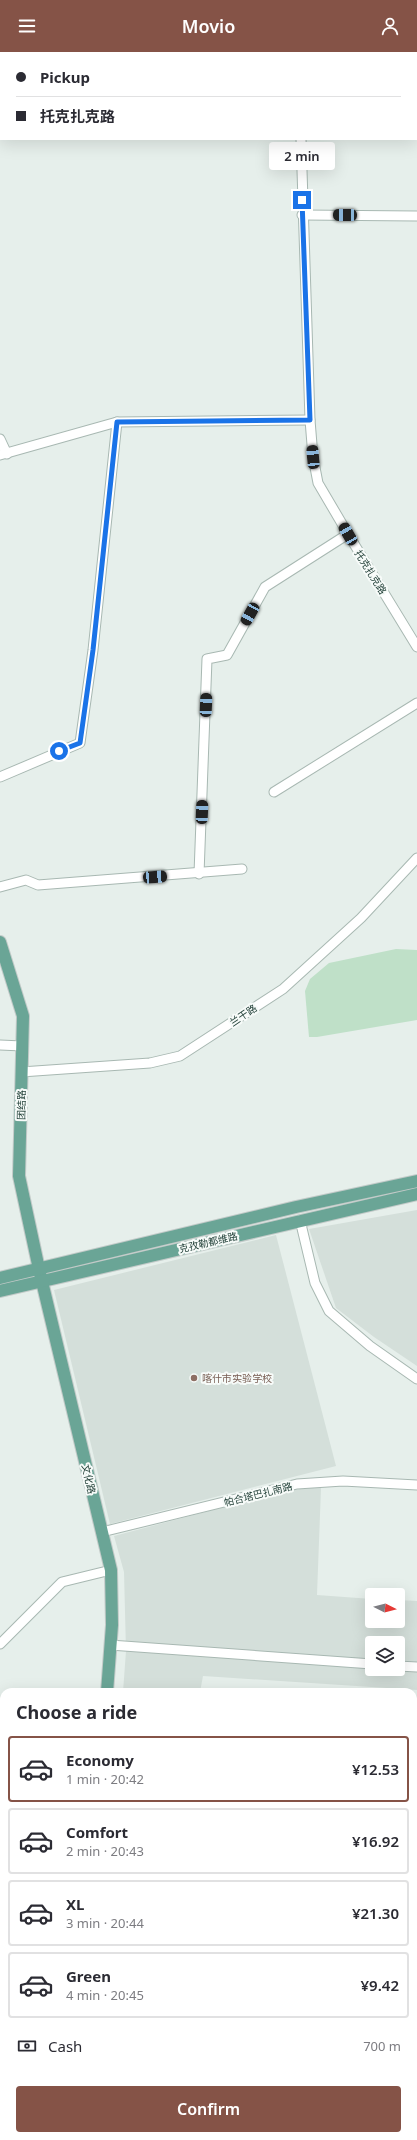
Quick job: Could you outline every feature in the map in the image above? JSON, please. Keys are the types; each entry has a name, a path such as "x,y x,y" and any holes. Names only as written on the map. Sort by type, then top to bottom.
{"main road":[{"name":"团结路","path":"0,942 23,1016 19,1176 39,1269"},
{"name":"克孜勒都维路","path":"0,1278 296,1207 417,1181"},
{"name":"克孜勒都维路","path":"0,1291 417,1194"},
{"name":"文化路","path":"39,1269 111,1570 110,1645 107,1688"}],"street":[{"name":"托克扎克路","path":"301,140 302,215 310,420 313,457 318,483 417,647"},
{"path":"302,215 417,216"},
{"path":"0,439 3,454 117,422 310,420"},
{"path":"0,776 80,743 93,650 117,422"},
{"path":"199,874 207,659 227,655 265,587 348,534"},
{"path":"274,792 417,703"},
{"name":"兰干路","path":"21,1072 150,1063 180,1056 283,989 361,918 417,858"},
{"path":"0,887 26,880 38,885 199,874 242,869"},
{"path":"0,1045 22,1046"},
{"path":"300,1220 315,1283 329,1311 370,1346 417,1379"},
{"name":"帕合塔巴扎南路","path":"102,1532 297,1484 343,1481 417,1485"},
{"path":"0,1644 62,1582 111,1570"},
{"path":"110,1645 365,1663"},
{"path":"405,1666 417,1667"}],"shaded area":[{"path":"417,1210 417,1366 374,1337 336,1308 309,1229"},
{"name":"喀什市实验学校","path":"276,1235 336,1466 110,1524 54,1290"},
{"path":"305,1488 321,1488 317,1595 365,1598 365,1628 405,1628 405,1600 417,1601 417,1688 386,1688 203,1676 201,1688 123,1688 126,1651 124,1572 114,1536 277,1493"}],"green space":[{"path":"396,949 417,950 417,1020 317,1037 309,1037 305,991 310,979 329,963"}],"place":[{"name":"喀什市实验学校","path":"194,1378"}],"route":[{"path":"59,751 80,743 93,650 117,422 310,420 302,200"}]}
